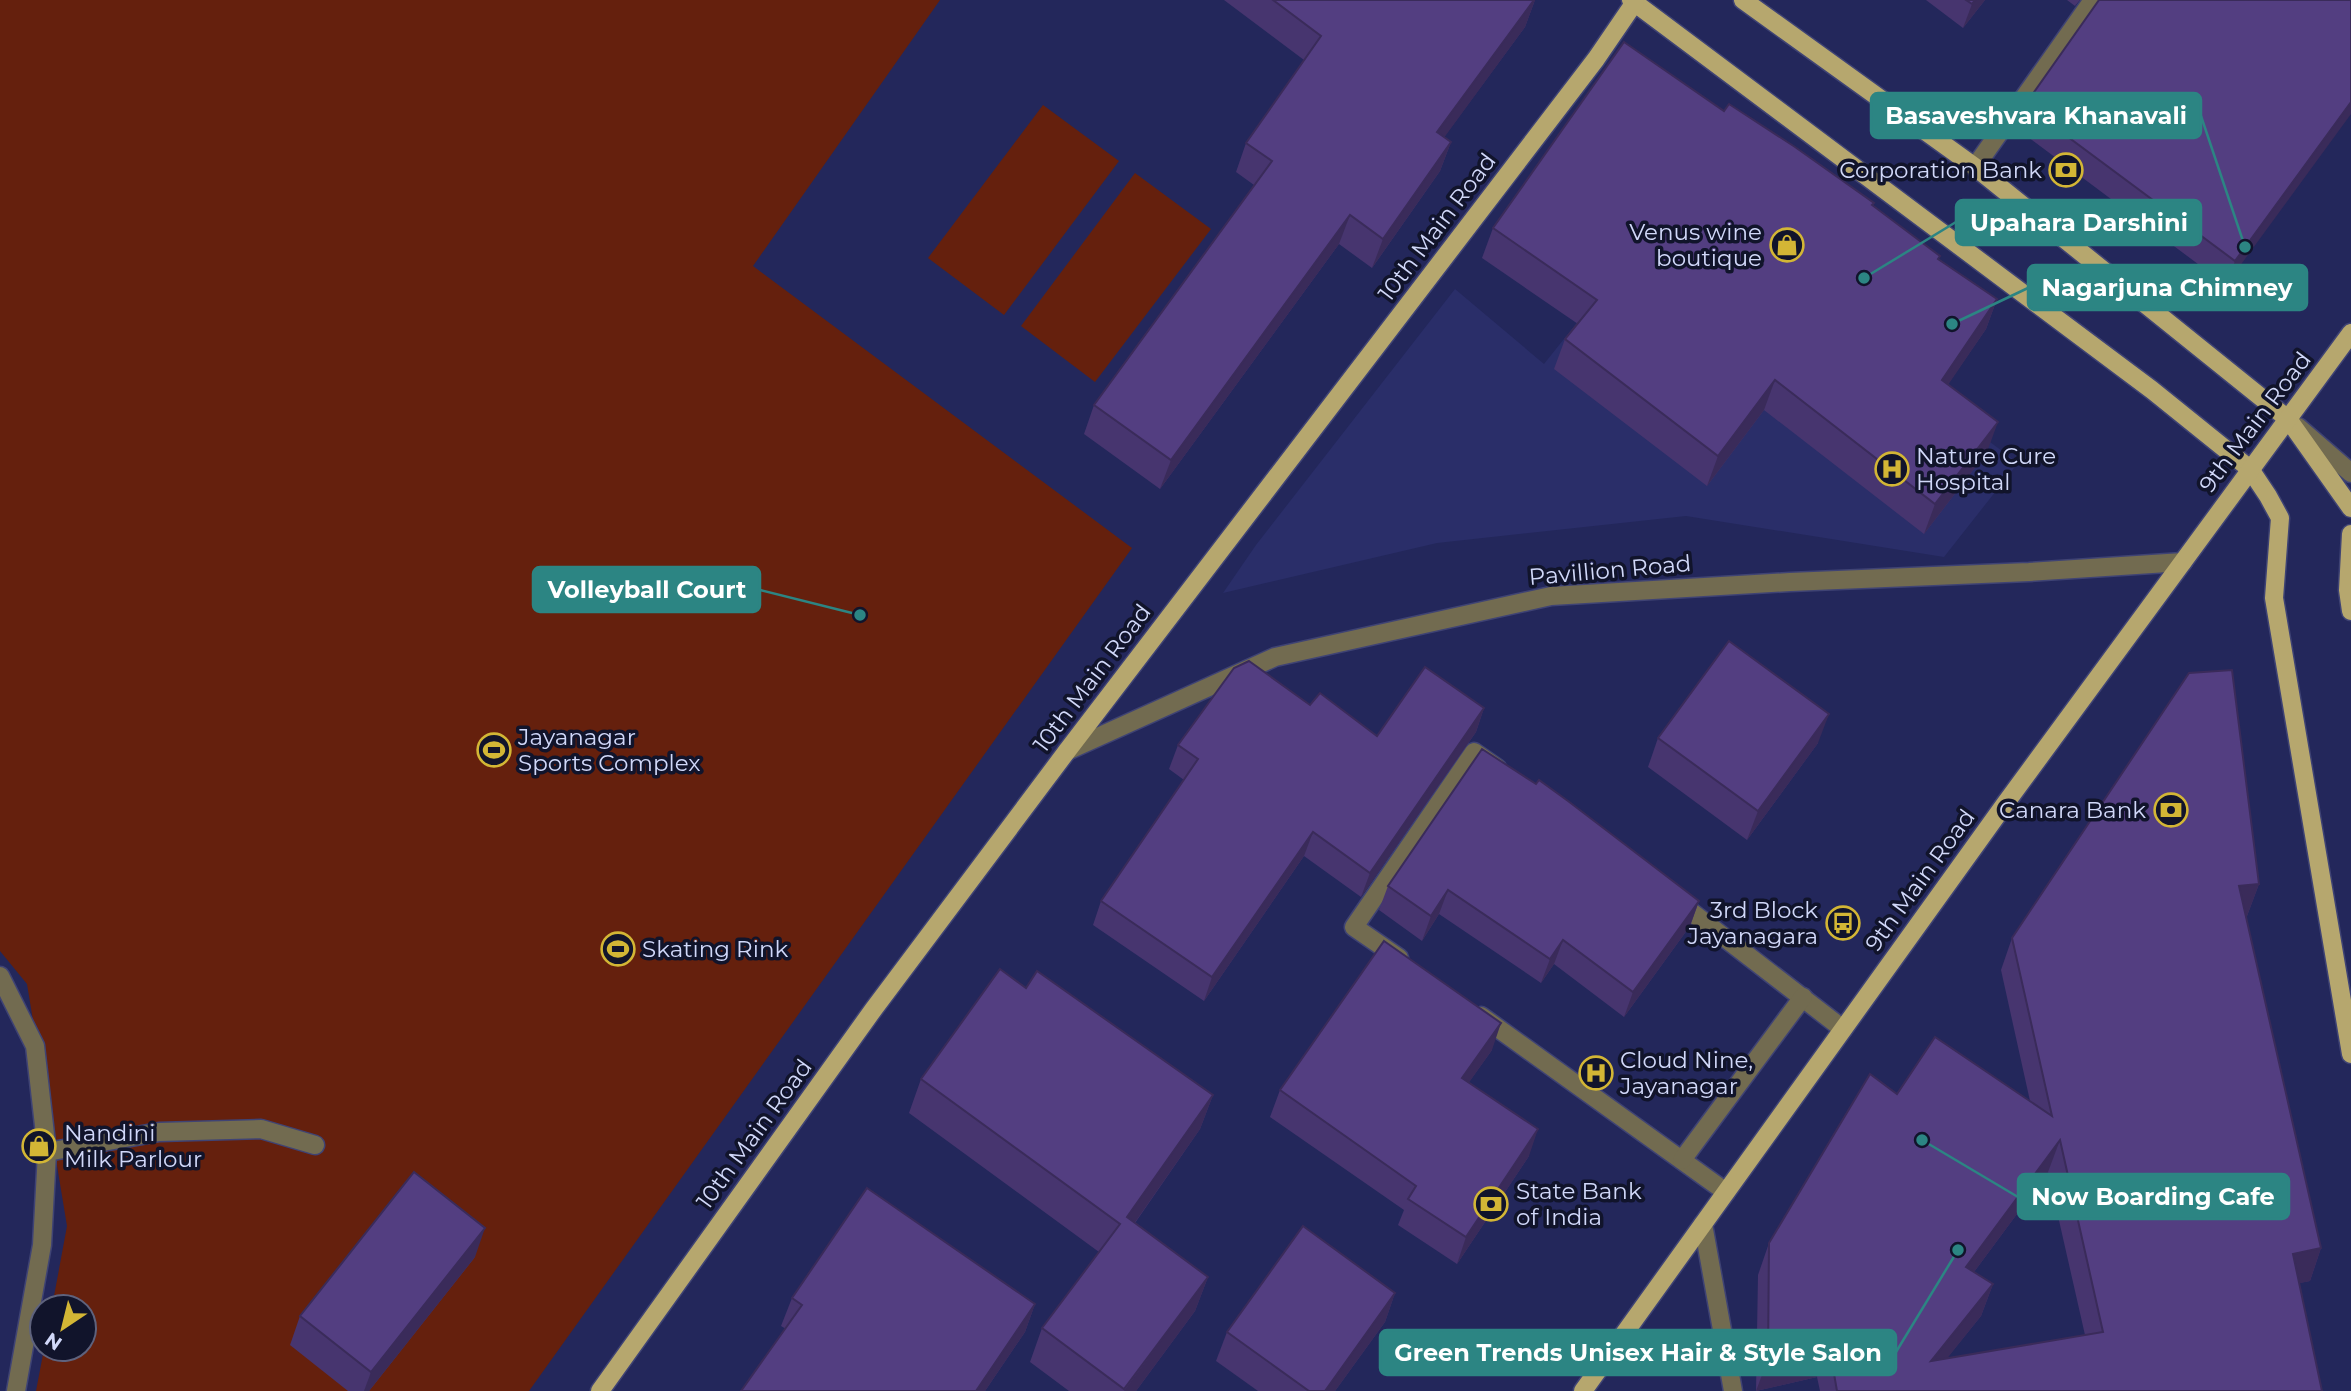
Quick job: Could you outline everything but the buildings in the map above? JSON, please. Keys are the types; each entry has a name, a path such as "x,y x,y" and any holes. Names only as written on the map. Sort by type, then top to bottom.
{"main road":[{"path":"1743,0 1975,167 2288,419 2351,508"},
{"path":"1633,1 2152,390 2250,469 2280,518 2274,598 2351,1054"},
{"name":"10th Main Road","path":"600,1391 873,1010 1067,751 1596,59 1633,1"},
{"name":"9th Main Road","path":"1583,1391 1843,1029 2351,333"},
{"path":"2351,534 2348,590 2351,611"}],"street":[{"path":"1975,167 2093,0"},
{"path":"2288,419 2351,473"},
{"name":"Pavillion Road","path":"1067,751 1275,657 1551,596 2183,562"},
{"path":"1412,967 1354,927 1474,752 1508,776"},
{"path":"1662,890 1843,1029"},
{"path":"0,976 35,1046 47,1152 42,1244 16,1391"},
{"path":"1682,1160 1802,997"},
{"path":"1468,1007 1726,1192"},
{"path":"47,1152 159,1132 261,1129 314,1145"},
{"path":"1703,1224 1733,1391"}],"shaded area":[{"name":"Jayanagar Sports Complex","path":"0,0 940,0 753,266 1132,548 529,1391 36,1391 41,1363 98,1363 98,1293 55,1293 67,1226 27,984 0,951"},
{"path":"1043,105 1119,161 1004,315 928,258"},
{"path":"1135,173 1211,229 1095,382 1021,326"},
{"path":"1672,203 2018,463 1944,557 1686,516 1437,543 1223,593 1256,545 1455,289 1544,364"}],"place":[{"name":"Corporation Bank","path":"2066,170"},
{"name":"Venus wine boutique","path":"1787,245"},
{"name":"Basaveshvara Khanavali","path":"2245,247"},
{"name":"Upahara Darshini","path":"1864,278"},
{"name":"Nagarjuna Chimney","path":"1952,324"},
{"name":"Nature Cure Hospital","path":"1892,469"},
{"name":"Volleyball Court","path":"860,615"},
{"name":"Jayanagar Sports Complex","path":"494,750"},
{"name":"Canara Bank","path":"2171,810"},
{"name":"3rd Block Jayanagara","path":"1843,923"},
{"name":"Skating Rink","path":"618,949"},
{"name":"Cloud Nine, Jayanagar","path":"1596,1073"},
{"name":"Now Boarding Cafe","path":"1922,1140"},
{"name":"Nandini Milk Parlour","path":"39,1146"},
{"name":"State Bank of India","path":"1491,1204"},
{"name":"Green Trends Unisex Hair & Style Salon","path":"1958,1250"}]}
